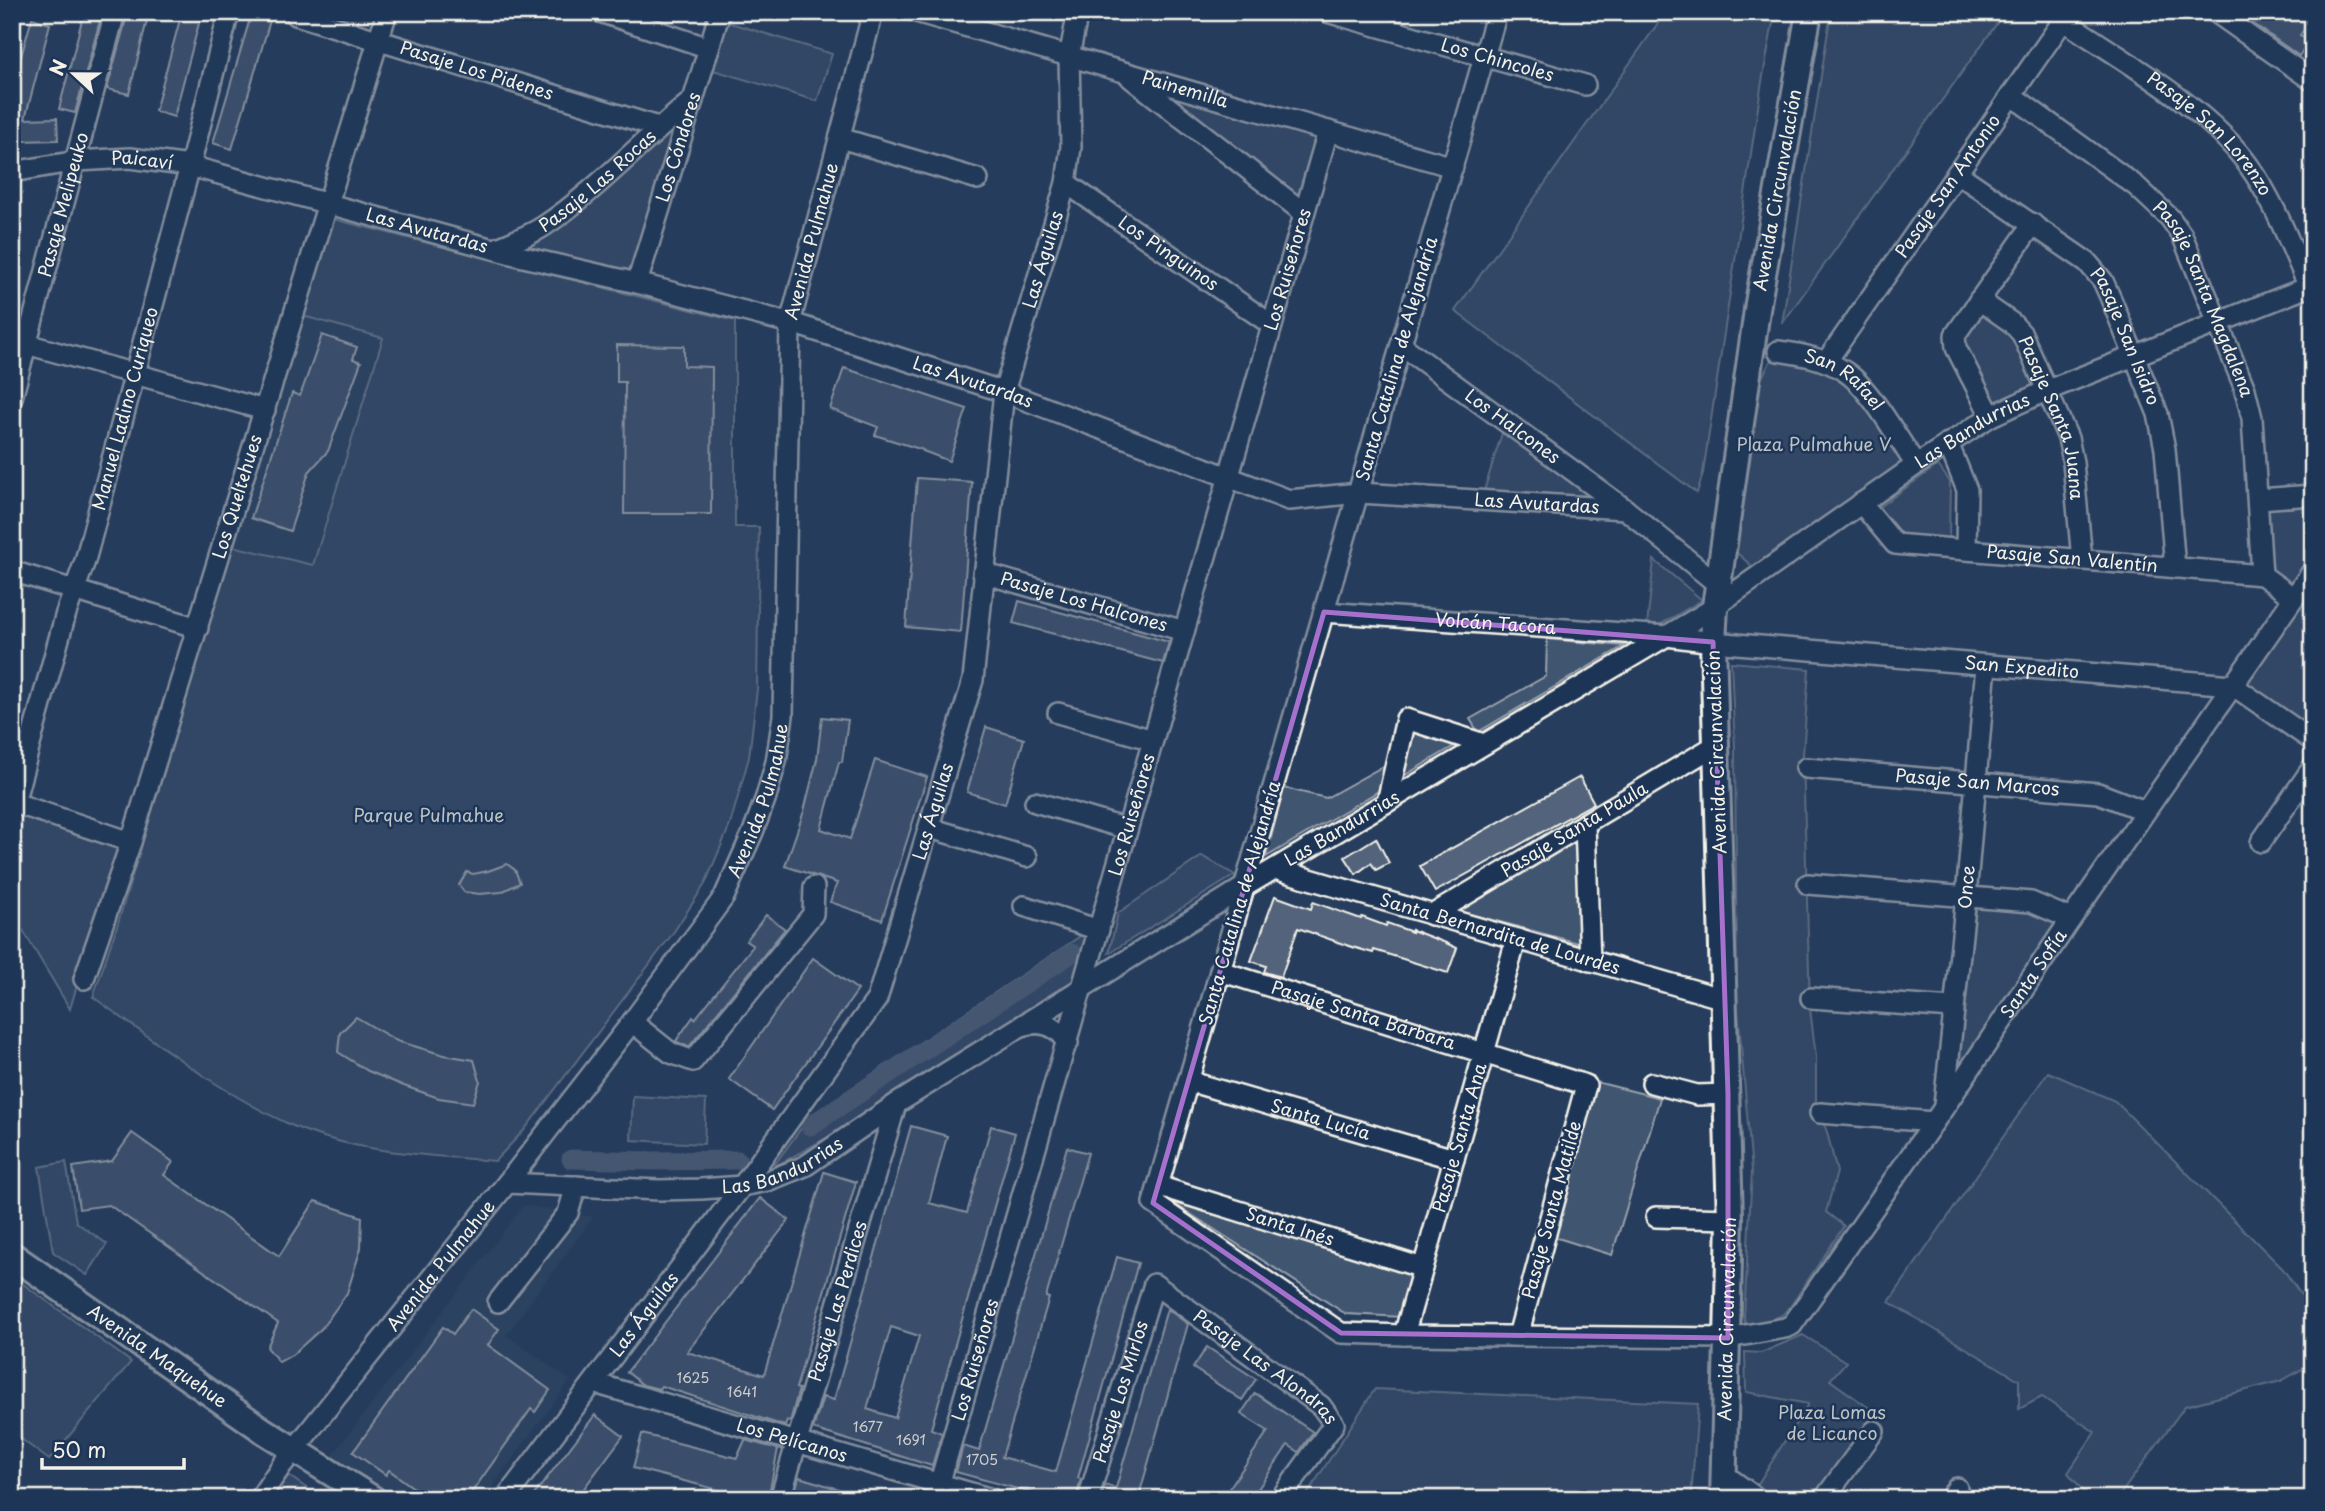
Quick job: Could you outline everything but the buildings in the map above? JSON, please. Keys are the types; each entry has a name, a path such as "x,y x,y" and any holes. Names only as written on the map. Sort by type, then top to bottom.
{"main road":[{"name":"Avenida Circunvalación","path":"1724,1487 1730,1219 1713,642 1758,303 1809,12"},
{"name":"Avenida Maquehue","path":"12,1255 141,1347 294,1450 373,1499"}],"street":[{"name":"Pasaje Melipeuko","path":"12,398 19,342 77,161 115,12"},
{"name":"Manuel Ladino Curiqueo","path":"13,803 74,590 85,561 229,12"},
{"name":"Los Queltehues","path":"84,979 131,842 387,12"},
{"path":"600,12 709,48"},
{"name":"Los Cóndores","path":"637,283 720,12"},
{"name":"Avenida Pulmahue","path":"259,1499 294,1450 632,1022 723,897 753,832 776,762 783,716 790,323 873,12"},
{"name":"Painemilla","path":"916,12 963,18 1069,57 1453,167"},
{"name":"Las Águilas","path":"505,1499 743,1186 877,999 973,680 1004,392 1066,183 1071,147 1069,57 1078,12"},
{"name":"Los Chincoles","path":"1327,12 1585,85"},
{"name":"Santa Catalina de Alejandría","path":"1158,1186 1497,12"},
{"path":"2215,12 2313,81"},
{"name":"Pasaje Los Pidenes","path":"296,15 658,127"},
{"name":"Pasaje San Antonio","path":"1826,362 2066,16"},
{"name":"Pasaje San Lorenzo","path":"2066,16 2208,120 2231,143 2265,191 2312,286"},
{"path":"1122,72 1304,213"},
{"name":"Pasaje Santa Magdalena","path":"2011,95 2137,186 2170,218 2182,235 2245,389 2252,418 2262,575"},
{"name":"Pasaje Las Rocas","path":"495,249 543,227 596,185 658,127 693,100"},
{"name":"Los Ruiseñores","path":"937,1491 1085,986 1127,829 1328,131"},
{"path":"840,138 978,179"},
{"name":"Paicaví","path":"12,172 77,161 130,158 190,166"},
{"name":"Las Avutardas","path":"190,166 495,249 790,323 1004,392 1289,500 1359,493 1625,509 1721,595"},
{"name":"Pasaje San Isidro","path":"1958,173 2033,224 2096,272 2111,299 2136,356 2162,430 2175,568"},
{"name":"Los Pinguinos","path":"1066,183 1272,325"},
{"path":"1991,416 1954,341 1955,335 2033,224"},
{"name":"Las Bandurrias","path":"507,1183 659,1189 743,1186 766,1181 805,1166 896,1104 1244,887 1667,636 1721,595 1991,416 2048,390 2312,286"},
{"name":"Pasaje Santa Juana","path":"1979,300 2017,328 2048,390 2071,450 2082,560"},
{"path":"19,342 265,410"},
{"name":"Los Halcones","path":"1401,345 1625,509"},
{"name":"San Rafael","path":"1777,351 1802,354 1826,362 1844,370 1859,382 1916,465"},
{"path":"1948,443 1967,490 1966,550"},
{"path":"2259,499 2313,495"},
{"name":"Pasaje San Valentín","path":"1861,503 1895,544 2262,575"},
{"name":"Santa Sofía","path":"1728,1338 1792,1325 2313,570"},
{"path":"12,571 198,628"},
{"name":"Pasaje Los Halcones","path":"983,573 1184,631"},
{"path":"2262,575 2294,598"},
{"name":"Volcán Tacora","path":"1324,612 1667,636"},
{"path":"1667,636 1713,642"},
{"name":"San Expedito","path":"1713,642 2232,685 2313,741"},
{"name":"Once","path":"1938,1116 1966,897 1986,664"},
{"path":"1058,713 1153,740"},
{"path":"1387,802 1406,719 1484,744"},
{"name":"Pasaje Santa Paula","path":"1432,915 1716,745"},
{"path":"2261,842 2313,767"},
{"name":"Pasaje San Marcos","path":"1806,768 2098,793 2145,811"},
{"path":"1035,802 1127,829"},
{"path":"13,803 131,842"},
{"path":"1585,824 1590,961"},
{"path":"930,828 1027,857"},
{"name":"Santa Bernardita de Lourdes","path":"1275,869 1724,999"},
{"path":"1808,884 2031,902 2071,919"},
{"path":"632,1022 671,1053 693,1061 813,914 814,887"},
{"path":"1024,906 1099,930"},
{"name":"Pasaje Santa Ana","path":"1404,1335 1516,940"},
{"name":"Pasaje Santa Bárbara","path":"1220,971 1587,1084"},
{"path":"1811,998 1953,1008"},
{"path":"1021,1026 1046,1025 1060,1032 1068,1044"},
{"name":"Santa Lucía","path":"1188,1081 1454,1159"},
{"path":"1652,1083 1697,1095 1728,1094"},
{"name":"Pasaje Santa Matilde","path":"1518,1336 1587,1084"},
{"name":"Pasaje Las Perdices","path":"780,1499 896,1104"},
{"path":"1820,1113 1938,1116"},
{"path":"498,1302 568,1213 576,1186"},
{"path":"1158,1186 1153,1203 1341,1333 1728,1338"},
{"name":"Santa Inés","path":"1158,1186 1423,1268"},
{"path":"1656,1217 1730,1219"},
{"name":"Pasaje Los Mirlos","path":"1088,1499 1154,1284"},
{"name":"Pasaje Las Alondras","path":"1154,1284 1321,1406 1334,1424 1280,1499"},
{"name":"Los Pelícanos","path":"594,1383 796,1442 937,1491 992,1499"},
{"path":"1824,1499 1874,1431"},
{"path":"1724,1487 1758,1499"}],"highlighted area":[{"path":"1324,612 1713,642 1728,1094 1728,1338 1341,1333 1153,1203"}],"shaded area":[{"path":"303,316 383,337 312,566 232,546"},
{"path":"524,1205 593,1217 506,1335 570,1380 483,1499 391,1499 329,1460"}],"green space":[{"path":"1666,12 1775,12 1761,87 1703,473 1697,493 1455,311"},
{"path":"1831,12 2005,12 1782,324"},
{"path":"724,21 832,54 817,101 710,69"},
{"path":"1147,84 1316,133 1299,201"},
{"path":"681,118 635,273 519,247"},
{"name":"Parque Pulmahue","path":"333,219 735,321 735,527 759,527 757,689 749,757 730,825 705,884 673,933 525,1129 495,1161 365,1147 340,1142 291,1125 214,1082 93,997 232,546 313,565 383,338 303,316"},
{"path":"1980,304 2010,324 2044,389 1992,413 1957,335"},
{"name":"Plaza Pulmahue V","path":"1774,354 1842,372 1911,464 1753,567 1729,546 1752,397"},
{"path":"1503,430 1590,493 1591,498 1484,491"},
{"path":"1938,465 1950,482 1949,537 1943,539 1899,536 1879,507"},
{"path":"2313,495 2313,570 2294,598 2262,575 2259,499"},
{"path":"1654,560 1702,600 1656,627 1647,626"},
{"path":"2313,585 2313,735 2241,686"},
{"path":"1547,639 1624,646 1478,732 1470,719 1546,676"},
{"path":"1731,662 1809,669 1803,755 1810,1009 1816,1057 1816,1103 1837,1172 1826,1212 1844,1226 1790,1307 1782,1315 1747,1331 1744,1318 1752,1171 1737,999 1735,748"},
{"path":"1414,726 1461,742 1397,780"},
{"path":"1389,763 1382,789 1266,857 1284,788 1326,798"},
{"path":"12,813 117,849 70,1009 12,912"},
{"path":"1578,838 1582,944 1455,910"},
{"path":"1202,856 1235,875 1109,953 1118,913"},
{"path":"1968,899 2030,904 2067,920 1951,1093"},
{"path":"1082,935 1091,937 1078,981 836,1133 772,1168 811,1115"},
{"path":"2048,1072 2115,1101 2283,1269 2313,1312 2313,1363 2281,1381 2185,1406 2117,1499 2090,1499 2068,1473 2095,1432 2042,1397 2019,1409 2019,1380 1889,1302"},
{"path":"1592,1081 1660,1098 1612,1255 1548,1235"},
{"path":"633,1096 706,1100 704,1144 631,1140"},
{"path":"66,1162 76,1222 107,1244 87,1275 53,1252 39,1167"},
{"path":"1164,1197 1415,1272 1403,1317 1346,1314"},
{"path":"12,1276 131,1362 49,1460 12,1432"},
{"name":"Plaza Lomas de Licanco","path":"1803,1335 1846,1362 1830,1380 1876,1413 1815,1499 1772,1499 1756,1487 1808,1404 1746,1392 1745,1352 1761,1353"},
{"path":"1375,1389 1698,1404 1691,1499 1304,1499"},
{"path":"279,1469 322,1499 259,1499"}],"waterway":[{"path":"810,1126 1072,953"},
{"path":"571,1159 738,1160"}]}
